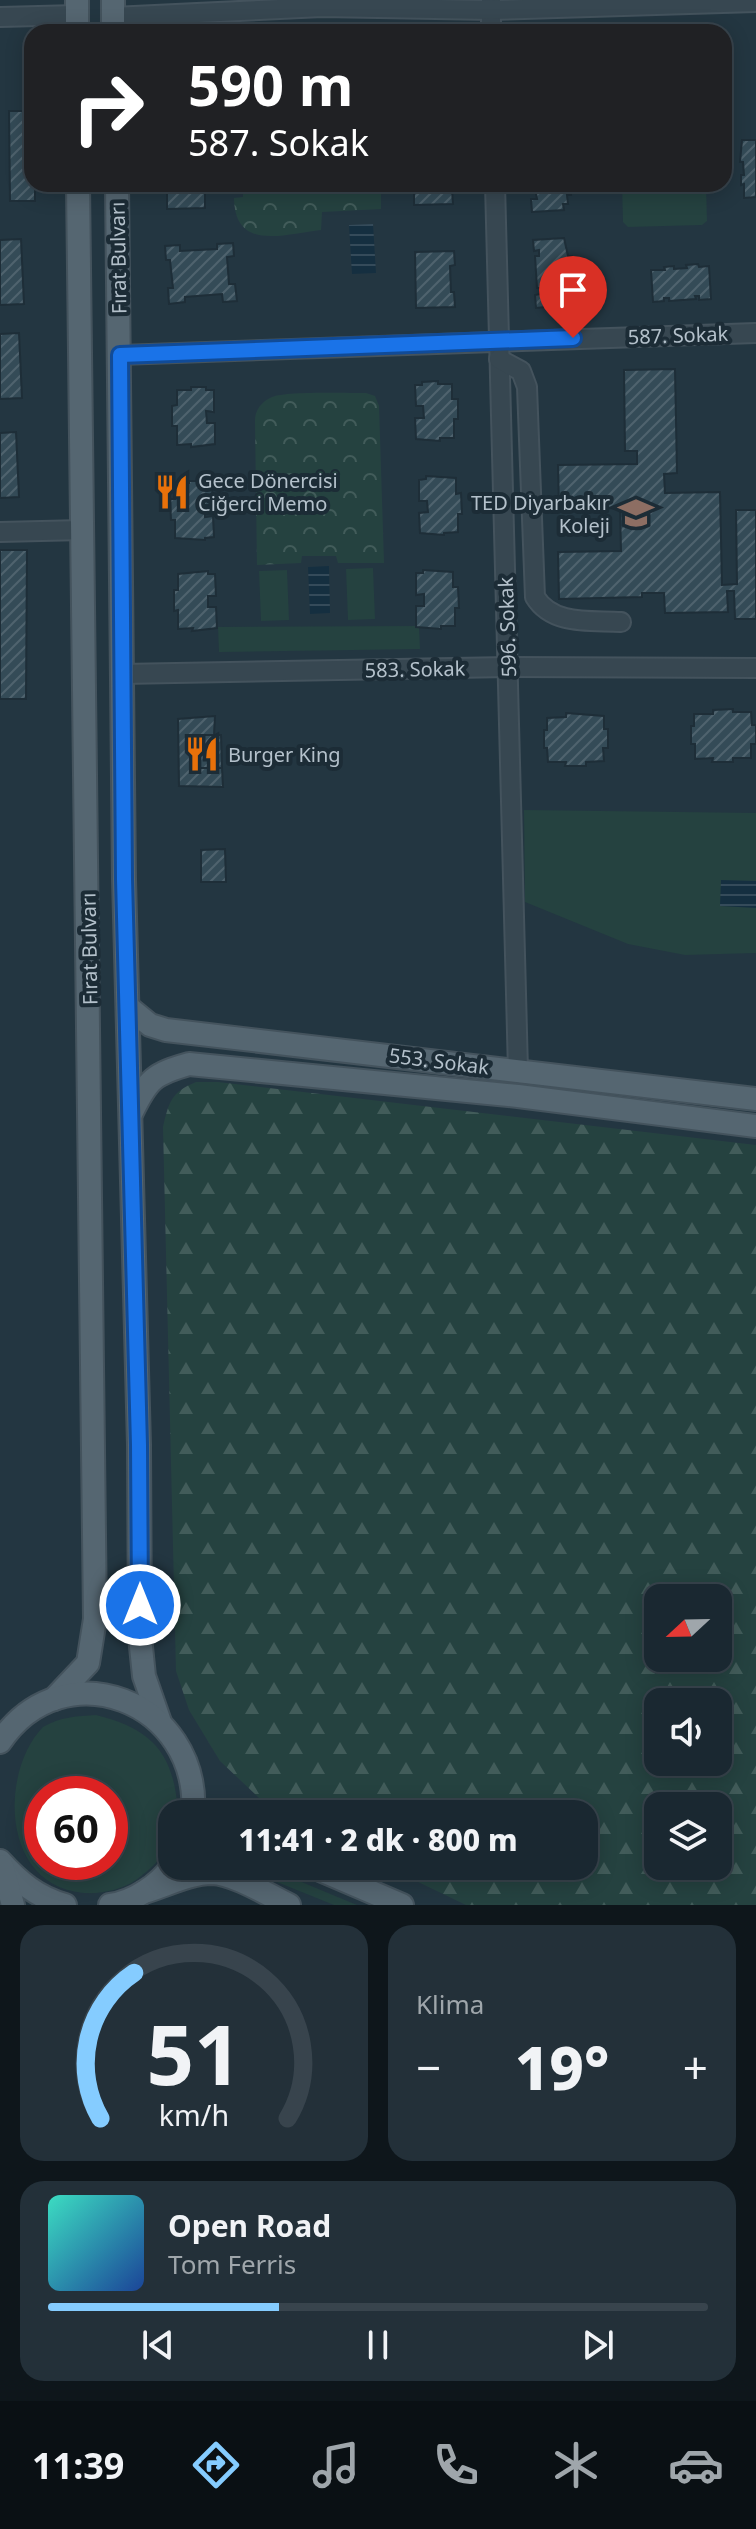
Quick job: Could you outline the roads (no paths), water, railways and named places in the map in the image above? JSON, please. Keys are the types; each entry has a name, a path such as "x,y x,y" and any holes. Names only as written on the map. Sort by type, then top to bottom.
{"main road":[{"name":"Fırat Bulvarı","path":"54,1699 88,1663 95,1619 78,192"},
{"name":"Fırat Bulvarı","path":"117,192 129,1117 139,1445 140,1637 144,1676 160,1722"},
{"name":"553. Sokak","path":"128,1007 150,1025 166,1030 756,1099"},
{"path":"129,1117 142,1091 159,1073 189,1064 518,1096 756,1126"},
{"path":"3,1735 29,1712 54,1699 81,1694 110,1696 137,1705 160,1722 178,1743 189,1767 193,1800"},
{"path":"0,1861 13,1905"},
{"path":"0,1861 21,1884 65,1905"},
{"path":"110,1905 212,1873 231,1877 289,1905"},
{"path":"144,1892 159,1880"},
{"path":"344,1880 402,1905"}],"street":[{"path":"113,16 322,4 756,2"},
{"path":"0,17 77,16"},
{"name":"596. Sokak","path":"495,192 518,1071"},
{"name":"587. Sokak","path":"120,355 499,350 756,333"},
{"path":"499,350 521,371 527,387 535,597 542,607 560,618 621,622"},
{"path":"0,532 83,530"},
{"name":"583. Sokak","path":"122,674 509,667 756,668"}],"water":[{"path":"373,224 376,273 352,274 349,225"},
{"path":"329,566 330,613 310,614 308,567"},
{"path":"721,880 756,881 756,908 720,906"}],"place":[{"name":"Gece Dönercisi Ciğerci Memo","path":"172,492"},
{"name":"TED Diyarbakır Koleji","path":"636,513"},
{"name":"Burger King","path":"202,754"}]}
